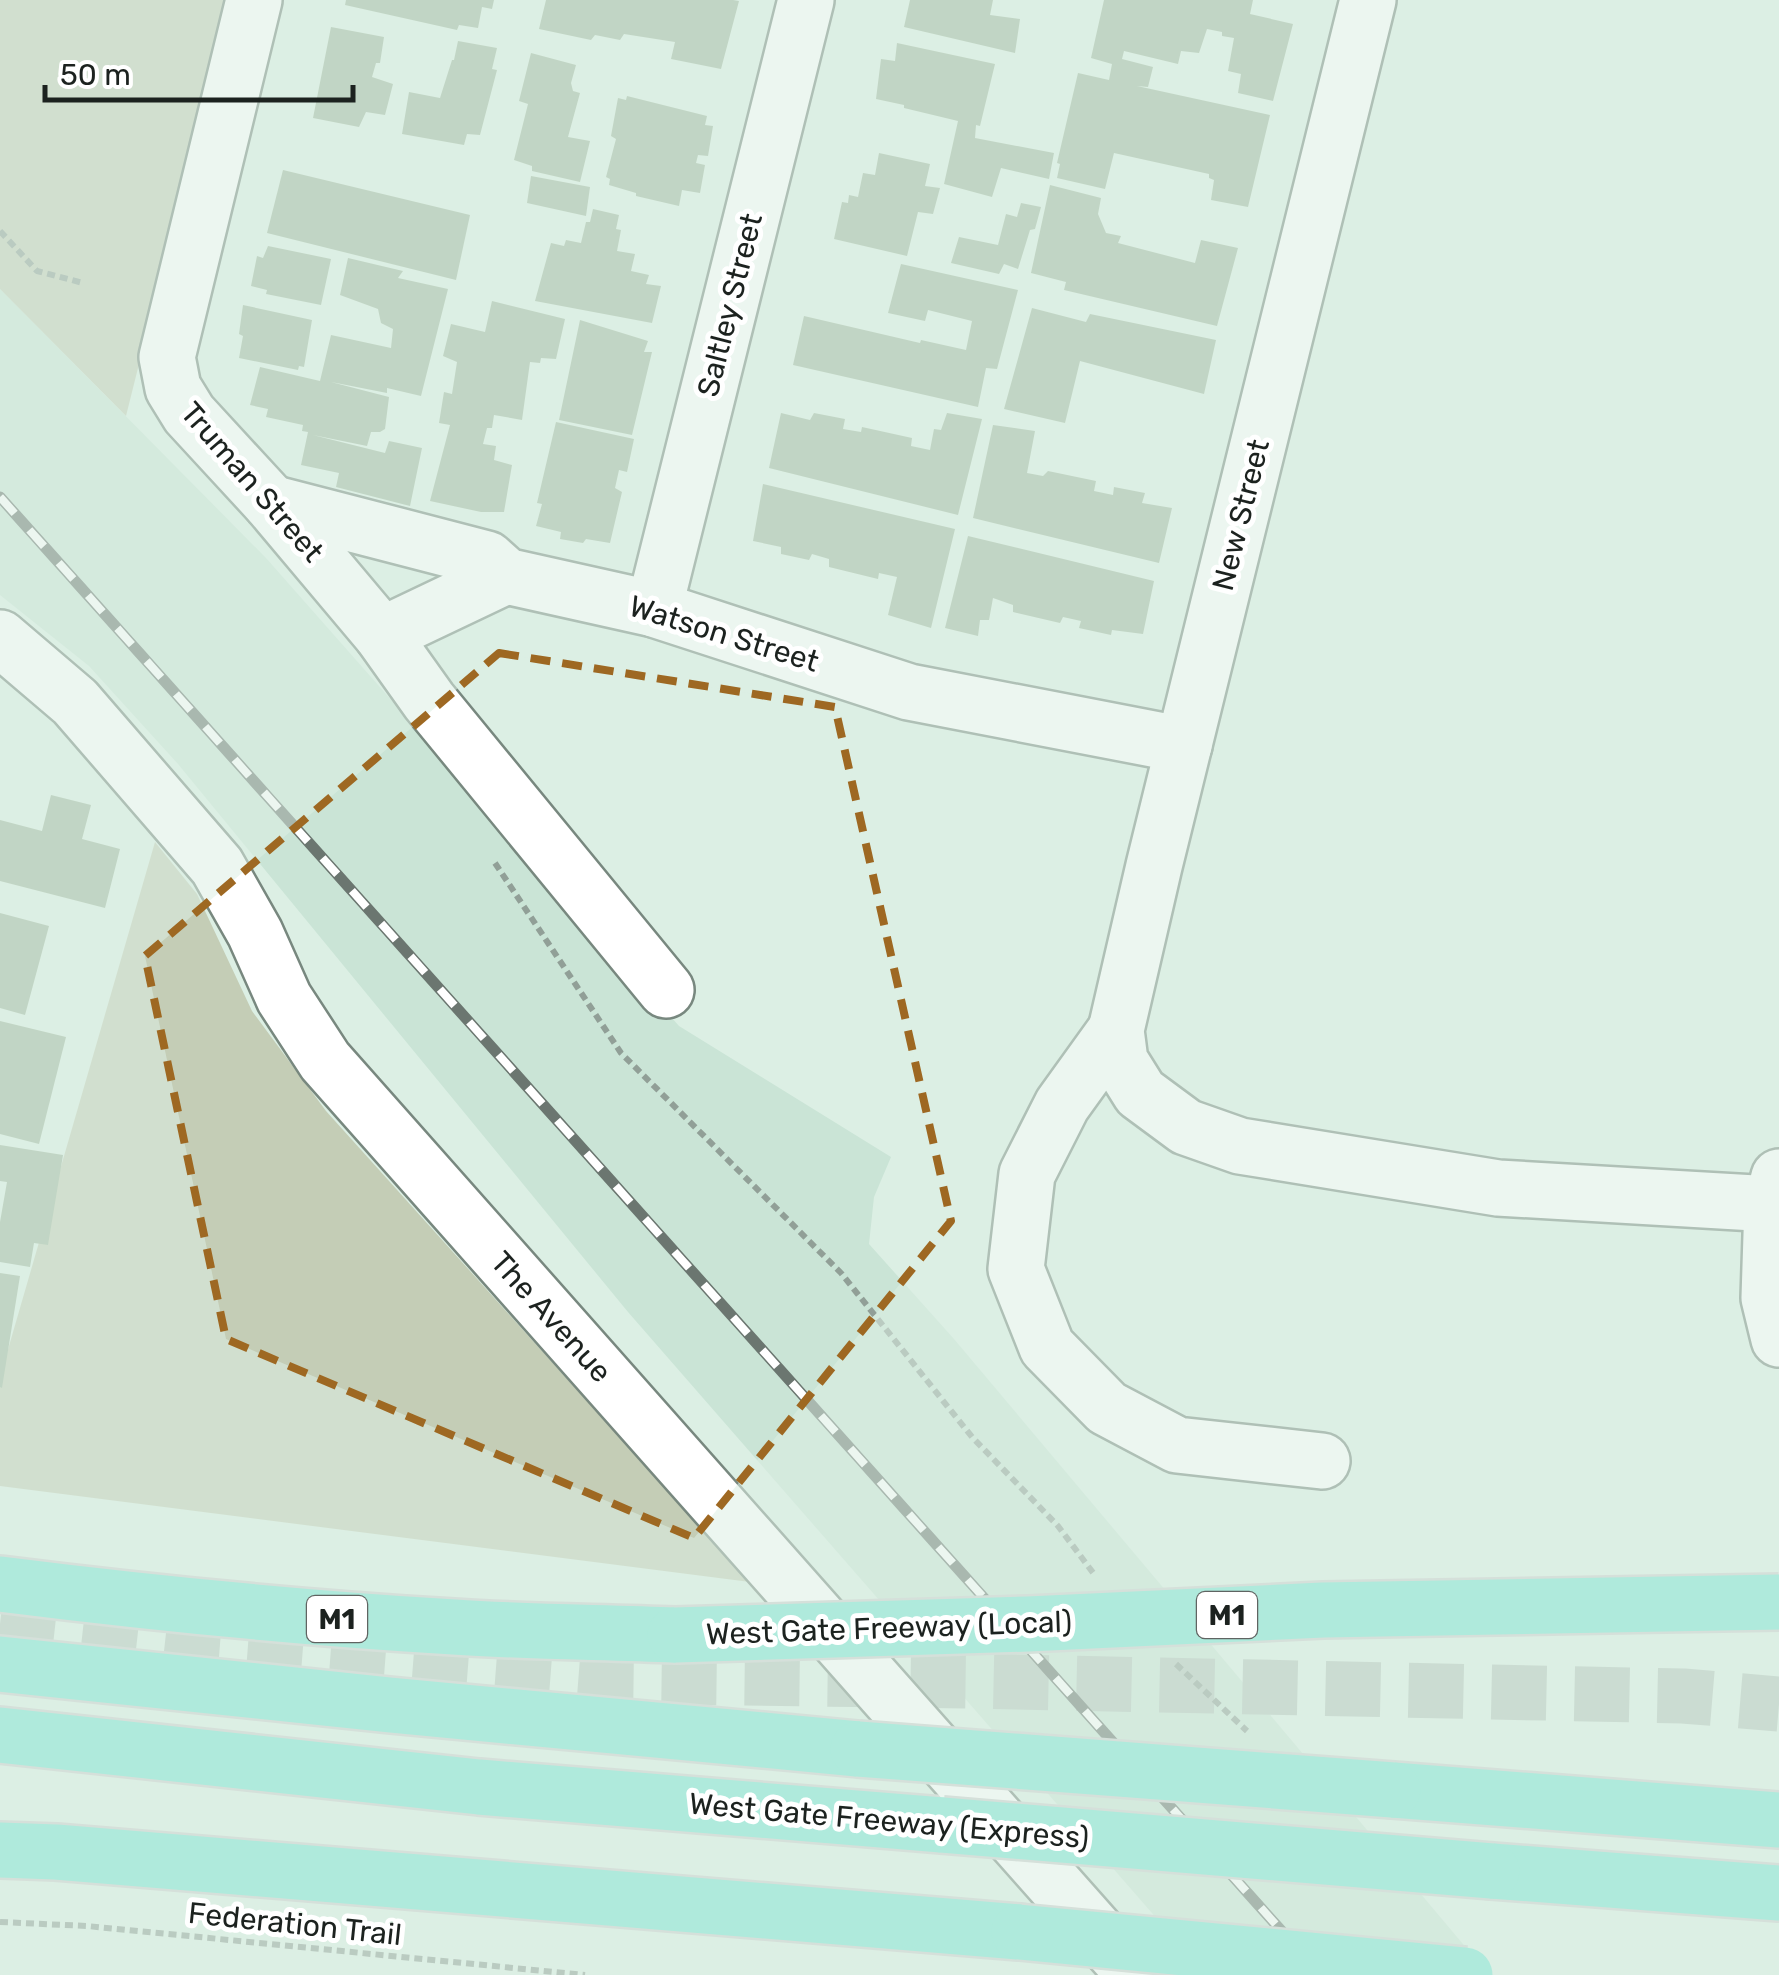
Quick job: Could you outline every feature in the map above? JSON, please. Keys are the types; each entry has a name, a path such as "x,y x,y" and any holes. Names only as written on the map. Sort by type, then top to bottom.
{"highway":[{"name":"West Gate Freeway (Local)","path":"0,1584 277,1614 456,1628 674,1635 1323,1610 1779,1602"},
{"path":"0,1664 858,1749 1779,1820"},
{"name":"West Gate Freeway (Express)","path":"0,1735 480,1788 1779,1893"},
{"path":"0,1847 1019,1932 1465,1975"}],"street":[{"name":"Truman Street","path":"254,0 168,357 173,388 188,414 271,504 382,636 429,701 666,990"},
{"name":"Saltley Street","path":"654,609 806,0"},
{"name":"New Street","path":"1116,1030 1368,0"},
{"name":"Watson Street","path":"271,504 487,559 506,576 654,609 909,692 1184,745"},
{"path":"382,636 506,576"},
{"name":"The Avenue","path":"0,638 75,702 217,866 255,933 284,998 325,1061 1135,1975"},
{"path":"1116,1030 1120,1060 1140,1093 1186,1127 1240,1146 1498,1188 1776,1191 1768,1298 1779,1339"},
{"path":"1116,1030 1062,1105 1027,1174 1016,1268 1046,1347 1107,1408 1178,1445 1322,1461"}],"path":[{"path":"0,232 36,271 83,283"},
{"path":"489,854 621,1052 841,1273 972,1437 1058,1526 1100,1582"},
{"path":"1171,1660 1249,1733"},
{"name":"Federation Trail","path":"0,1922 87,1926 585,1975"}],"highlighted area":[{"path":"499,653 835,707 951,1221 694,1538 226,1339 145,956"}],"shaded area":[{"path":"0,0 230,0 126,416 0,289"},
{"path":"0,289 266,558 679,1026 891,1157 874,1197 869,1244 954,1339 1489,1975 1206,1975 628,1312 178,764 89,666 0,595"},
{"path":"155,842 197,894 252,1011 326,1111 750,1582 0,1486 0,1377"}],"building":[{"path":"346,0 494,0 492,9 482,7 478,28 459,25 457,30 345,5"},
{"path":"546,0 739,1 721,69 671,59 675,42 624,34 620,40 595,35 591,40 539,29"},
{"path":"910,0 993,0 990,15 1020,19 1015,53 904,27"},
{"path":"1104,0 1253,0 1250,14 1293,24 1273,101 1238,93 1241,74 1228,71 1234,38 1222,36 1222,32 1207,29 1199,53 1181,51 1178,64 1124,51 1122,59 1153,67 1148,87 1137,86 1270,115 1248,207 1211,200 1214,180 1209,174 1114,153 1105,189 1057,178 1078,73 1109,80 1112,64 1091,58"},
{"path":"331,27 384,37 380,63 376,63 372,77 393,84 385,115 366,112 359,127 313,118"},
{"path":"458,41 497,48 492,69 497,70 480,135 467,134 464,145 402,134 409,92 440,98"},
{"path":"897,43 995,64 975,138 1054,153 1049,179 1001,168 992,197 944,184 958,121 876,99 881,59 895,61"},
{"path":"531,53 576,65 571,83 573,91 580,93 568,137 590,141 580,182 532,171 532,166 514,160 528,104 519,101"},
{"path":"627,96 707,116 705,125 713,126 708,156 698,155 696,163 705,165 700,193 682,190 679,206 609,185 610,179 606,177 616,139 611,136 618,98 626,100"},
{"path":"879,153 930,164 925,186 940,188 933,214 918,212 907,256 834,239 842,202 848,203 849,195 858,197 863,173 875,175"},
{"path":"283,170 470,215 456,280 267,233"},
{"path":"531,176 590,187 586,216 527,203"},
{"path":"1050,185 1101,198 1098,214 1106,233 1121,236 1118,243 1195,263 1201,240 1238,248 1217,326 1064,290 1066,282 1031,273"},
{"path":"1021,203 1041,207 1018,269 1004,264 999,274 951,263 959,237 998,245 1006,214 1017,217"},
{"path":"593,209 619,215 617,251 635,254 631,271 649,275 646,284 661,286 652,323 535,301 551,243 581,243"},
{"path":"268,246 331,259 321,305 266,294 267,290 251,286 257,256 263,258"},
{"path":"348,258 403,271 398,278 448,289 421,396 331,382 389,397 385,429 371,432 367,446 313,435 385,453 389,441 422,448 410,506 336,487 339,473 301,465 308,432 302,431 303,425 266,417 268,409 250,405 260,367 320,381 331,335 391,348 393,329 381,323 378,309 340,295"},
{"path":"901,264 1018,290 997,369 986,368 978,407 793,365 804,316 966,350 972,321 928,310 925,321 888,313"},
{"path":"492,301 565,319 556,359 530,362 522,420 494,415 492,428 487,428 483,444 496,446 494,460 512,465 504,512 481,512 430,501 450,425 439,423 444,392 452,394 457,362 443,356 451,324 485,332"},
{"path":"243,305 312,320 304,367 299,366 298,370 239,358"},
{"path":"1032,308 1086,322 1090,314 1216,340 1204,394 1080,361 1065,423 1004,409"},
{"path":"580,320 648,341 644,352 652,352 632,435 559,420"},
{"path":"781,413 810,420 814,413 845,419 843,429 861,432 862,427 912,438 911,446 930,450 934,429 941,430 947,413 982,419 958,515 769,468"},
{"path":"556,422 634,439 627,472 619,470 615,488 622,492 610,543 560,539 561,532 536,526 542,504 537,503"},
{"path":"993,425 1035,431 1027,473 1043,476 1048,471 1096,481 1094,491 1113,495 1114,487 1145,493 1142,503 1172,508 1159,563 973,518"},
{"path":"763,484 955,529 931,628 888,615 897,577 879,573 878,579 829,567 829,559 812,554 809,560 781,554 781,547 753,541"},
{"path":"968,536 1154,581 1143,634 1112,630 1111,635 1079,628 1081,621 1063,617 1060,623 1013,612 1013,605 993,598 989,620 980,620 978,636 945,628"},
{"path":"51,795 91,805 82,839 120,849 105,908 0,881 0,820 42,831"},
{"path":"0,913 49,926 25,1015 0,1008"},
{"path":"0,1021 66,1037 39,1144 0,1134"},
{"path":"0,1145 63,1155 48,1245 34,1243 30,1267 0,1262 0,1222 7,1182 0,1181"},
{"path":"0,1273 20,1276 2,1388 0,1387"}],"tunnel":[{"path":"0,1624 187,1645 586,1676 1683,1696 1779,1704"}],"railway":[{"path":"0,497 1321,1975"}]}
